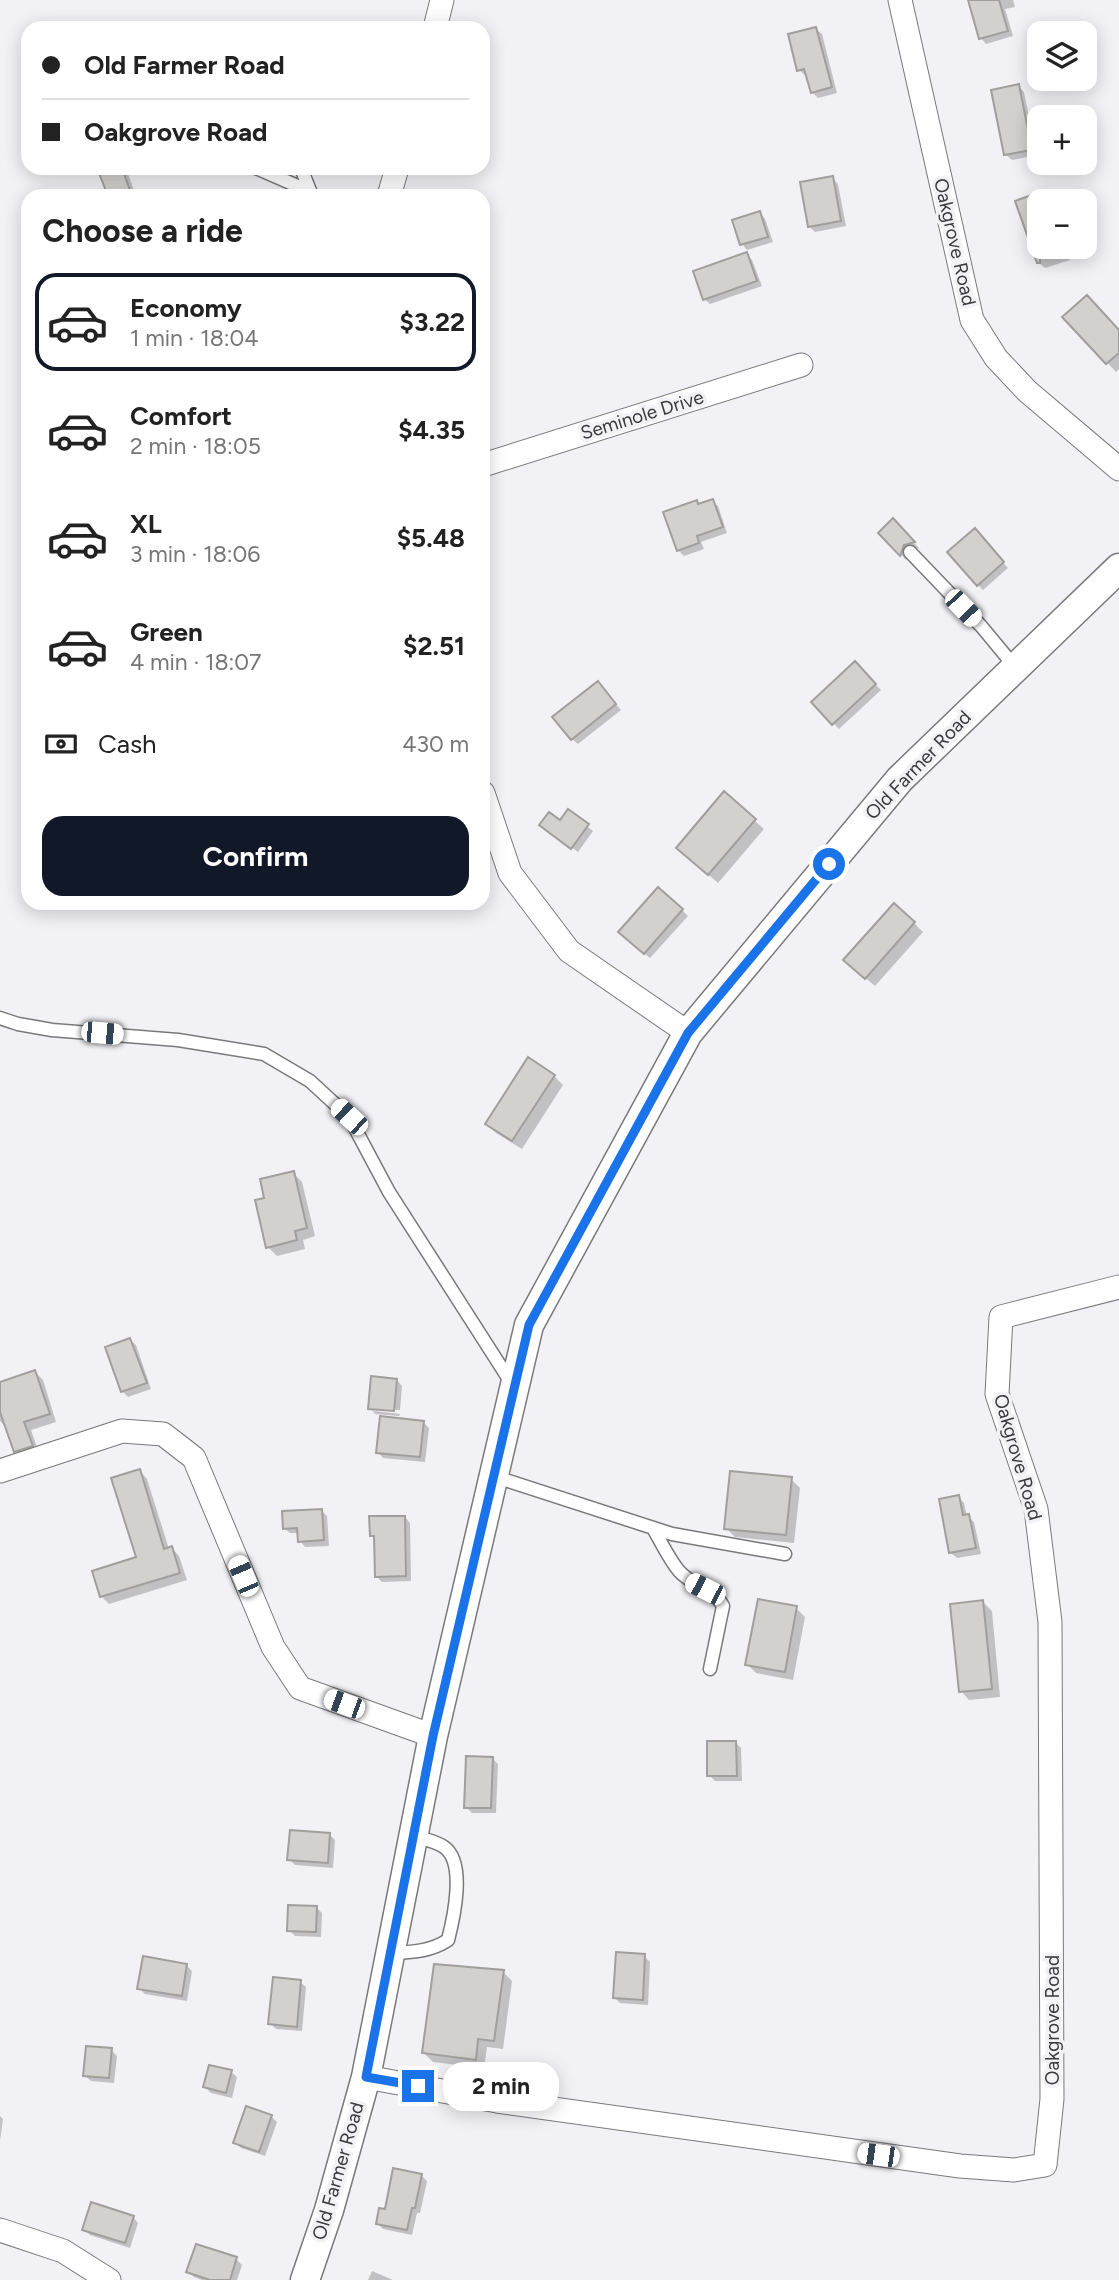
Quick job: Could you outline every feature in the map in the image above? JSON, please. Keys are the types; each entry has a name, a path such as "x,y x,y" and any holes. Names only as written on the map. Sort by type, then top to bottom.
{"street":[{"path":"437,21 442,0"},
{"name":"Oakgrove Road","path":"900,0 972,320 996,358 1027,391 1119,469"},
{"name":"Seminole Drive","path":"490,463 801,365"},
{"name":"Old Farmer Road","path":"305,2280 330,2210 366,2077 433,1736 529,1325 688,1033 900,779 1119,568"},
{"path":"490,814 510,873 569,951 688,1033"},
{"name":"Oakgrove Road","path":"366,2077 497,2101 960,2166 1014,2170 1045,2165 1052,2099 1050,1622 1036,1509 997,1394 1001,1317 1119,1287"},
{"path":"0,1471 122,1431 163,1434 194,1458 273,1647 300,1688 433,1736"},
{"path":"0,2230 63,2251 109,2280"}],"lane":[{"path":"271,175 300,189"},
{"path":"910,552 981,626 1015,667"},
{"path":"0,1018 52,1030 178,1040 264,1054 310,1081 349,1117 389,1192 514,1387"},
{"path":"493,1476 672,1534 785,1554"},
{"path":"653,1528 679,1572 718,1597 723,1606 710,1669"},
{"path":"390,1953 426,1951 440,1946 448,1940 451,1928 457,1870 455,1860 442,1845 413,1836"}],"building":[{"path":"968,0 999,0 1008,31 979,39"},
{"path":"816,27 832,87 811,93 804,69 797,71 788,34"},
{"path":"1019,84 1027,125 1027,151 1004,155 991,90"},
{"path":"100,175 124,175 130,189 105,189"},
{"path":"833,176 841,221 808,227 800,182"},
{"path":"1027,197 1027,235 1015,201"},
{"path":"760,211 768,237 740,245 732,220"},
{"path":"747,252 757,281 703,300 693,271"},
{"path":"1087,295 1119,330 1119,353 1106,364 1062,317"},
{"path":"713,499 723,527 697,536 699,543 677,551 663,512 697,500 698,504"},
{"path":"893,518 915,542 904,545 900,556 878,533"},
{"path":"975,528 1004,562 977,586 947,552"},
{"path":"855,661 876,684 832,725 811,702"},
{"path":"598,681 616,704 571,740 552,717"},
{"path":"724,791 756,819 708,875 676,848"},
{"path":"568,809 589,824 571,849 539,825 549,812 560,820"},
{"path":"658,887 683,909 644,954 618,932"},
{"path":"894,903 915,922 865,979 843,960"},
{"path":"528,1057 555,1075 512,1141 485,1124"},
{"path":"294,1171 307,1228 295,1231 297,1240 266,1248 255,1200 264,1198 260,1179"},
{"path":"130,1338 147,1383 121,1392 105,1347"},
{"path":"35,1370 50,1414 24,1422 33,1446 14,1452 0,1412 0,1382"},
{"path":"371,1376 397,1379 394,1411 368,1409"},
{"path":"380,1416 424,1421 420,1457 376,1453"},
{"path":"140,1469 164,1549 172,1546 180,1573 100,1597 92,1571 136,1557 111,1478"},
{"path":"730,1471 792,1477 786,1535 724,1529"},
{"path":"959,1495 963,1515 969,1514 976,1548 949,1553 939,1499"},
{"path":"322,1509 324,1540 298,1542 297,1528 283,1529 282,1511"},
{"path":"369,1516 405,1516 406,1576 375,1577 374,1536 370,1536"},
{"path":"758,1599 797,1606 785,1672 745,1665"},
{"path":"983,1600 992,1689 959,1692 950,1604"},
{"path":"707,1741 736,1741 737,1776 707,1776"},
{"path":"466,1756 493,1757 491,1808 464,1808"},
{"path":"290,1830 330,1833 328,1863 287,1860"},
{"path":"288,1905 317,1906 316,1932 287,1931"},
{"path":"616,1952 645,1954 643,2000 613,1998"},
{"path":"143,1956 187,1964 182,1996 137,1989"},
{"path":"434,1964 504,1970 494,2041 478,2039 476,2060 422,2053"},
{"path":"273,1977 301,1980 297,2027 268,2024"},
{"path":"86,2046 112,2048 109,2078 83,2076"},
{"path":"209,2065 232,2070 226,2093 203,2087"},
{"path":"246,2106 272,2115 259,2152 233,2143"},
{"path":"393,2168 422,2174 407,2230 376,2224 379,2208 385,2209"},
{"path":"91,2202 134,2216 125,2243 82,2230"},
{"path":"196,2244 237,2257 230,2280 210,2280 186,2272"}],"route":[{"path":"418,2086 366,2077 433,1736 529,1325 688,1033 829,864"}]}
